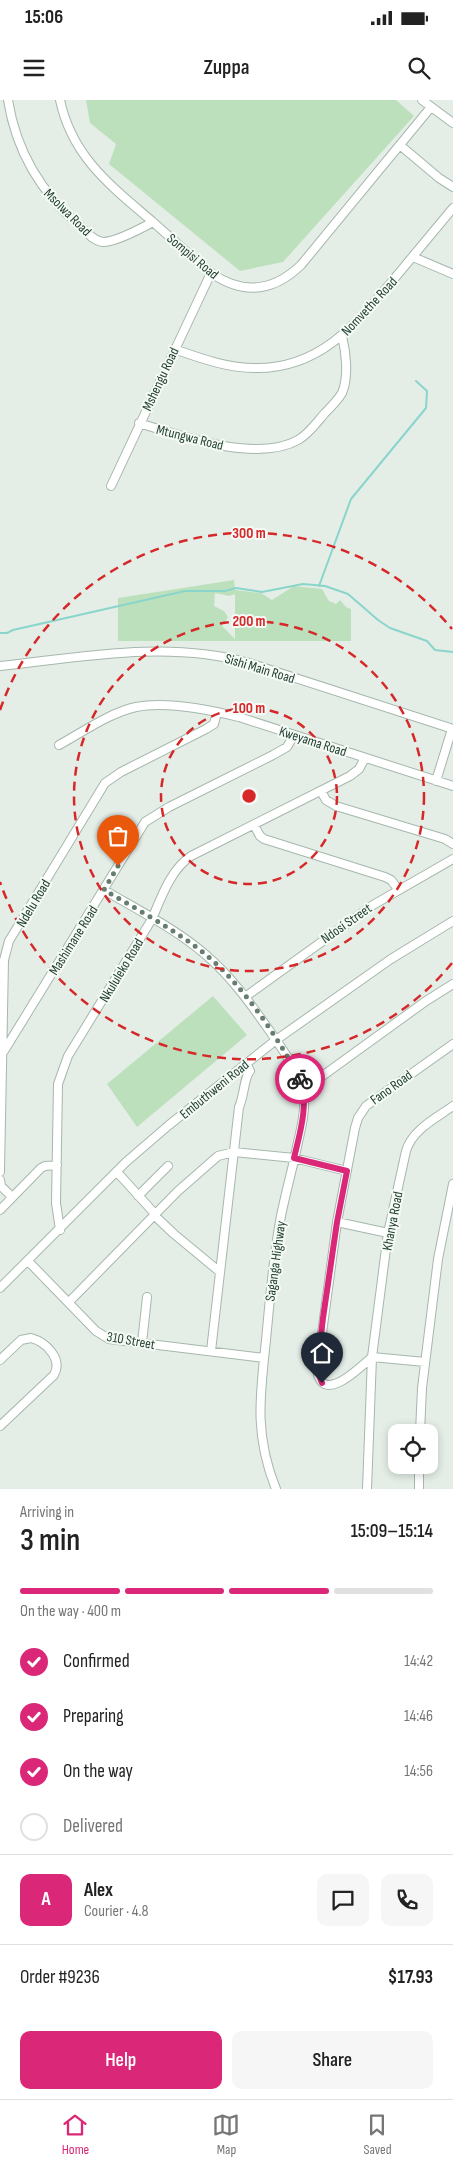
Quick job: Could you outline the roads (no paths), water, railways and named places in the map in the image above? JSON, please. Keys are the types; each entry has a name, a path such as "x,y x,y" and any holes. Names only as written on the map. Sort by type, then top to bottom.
{"street":[{"name":"Msolwa Road","path":"8,100 18,140 40,184 57,205 90,236 100,241 108,241 153,222"},
{"name":"Sompisi Road","path":"60,100 66,123 73,139 95,171 210,272 230,283 251,288 271,285 286,278 306,259 431,107"},
{"path":"422,100 453,123"},
{"path":"400,146 453,187"},
{"name":"Nomvethe Road","path":"174,349 227,366 256,368 292,364 323,350 342,336 366,313 453,208"},
{"path":"412,257 453,274"},
{"name":"Mshengu Road","path":"111,486 210,272"},
{"name":"Mtungwa Road","path":"139,423 202,443 221,446 277,447 297,441 309,432 343,390 345,352 342,336"},
{"name":"Sishi Main Road","path":"0,666 150,651 218,655 249,663 453,729"},
{"name":"Kweyama Road","path":"59,745 105,720 135,708 158,706 218,712 453,786"},
{"name":"Ndelu Road","path":"0,1172 3,947 105,783 121,772 214,724 218,712"},
{"path":"436,781 453,729"},
{"name":"Mashimane Road","path":"3,1052 145,822 169,807 273,756 287,747 294,735"},
{"name":"Nkululeko Road","path":"60,1230 56,1203 58,1084 62,1072 68,1056 152,919 162,896 184,861 355,773 365,758"},
{"path":"320,791 326,800 336,806 445,839 453,844"},
{"path":"254,825 260,836 264,839 385,877 392,880 398,889"},
{"name":"Ndosi Street","path":"245,996 346,923 398,889 453,859"},
{"name":"Saganga Highway","path":"104,890 206,955 245,996 291,1064 303,1090 304,1110 277,1240 260,1391 261,1435 276,1489"},
{"name":"Embuthweni Road","path":"0,1288 117,1172 169,1125 276,1040 392,959 453,921"},
{"path":"303,1090 426,1000 453,984"},
{"name":"Fano Road","path":"372,1357 340,1382 326,1385 319,1380 317,1370 337,1222 355,1128 358,1118 366,1106 453,1044"},
{"path":"211,1351 239,1107 244,1098 247,1074 250,1071 246,1063"},
{"name":"Khanya Road","path":"366,1489 372,1357 388,1233 408,1145 418,1131 453,1106"},
{"path":"68,1302 156,1216 178,1191 214,1158 222,1154 234,1152 294,1158 347,1171"},
{"path":"0,1210 41,1168 57,1165"},
{"path":"138,1196 168,1166"},
{"path":"117,1172 174,1234 220,1272"},
{"path":"0,1180 2,1186 12,1197"},
{"path":"421,1424 425,1362 438,1258 453,1184"},
{"path":"337,1222 388,1233"},
{"name":"310 Street","path":"28,1261 102,1336 115,1340 264,1358"},
{"path":"142,1343 147,1297"},
{"path":"0,1360 21,1340 30,1338 42,1343 58,1363 54,1375 0,1426"},
{"path":"372,1357 425,1362"},
{"path":"419,1489 420,1474"}],"waterway":[{"path":"319,586 351,499 426,408 427,391 416,381"},
{"path":"0,633 7,633 13,630 185,591 225,591 236,588 262,592 303,584 325,586 348,594 390,628 427,641 435,650 453,652"}]}
